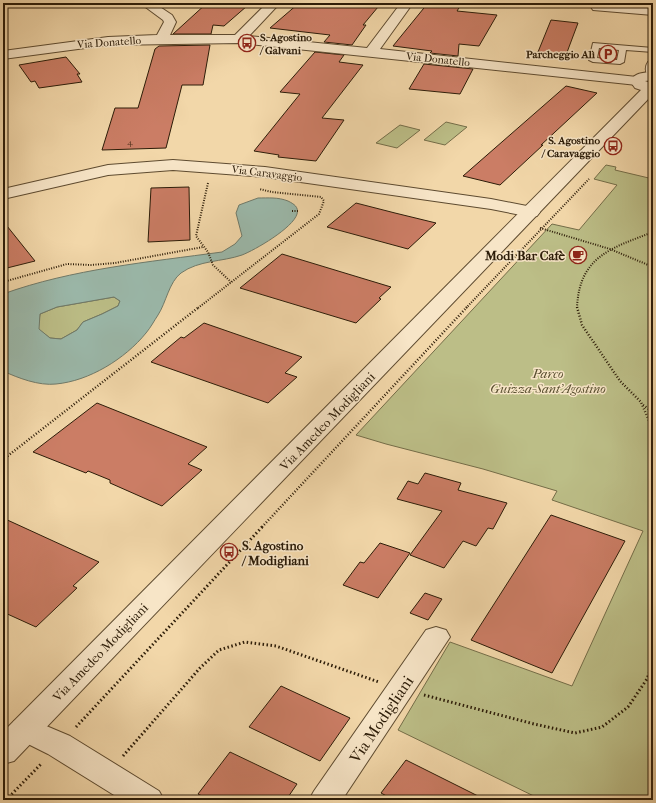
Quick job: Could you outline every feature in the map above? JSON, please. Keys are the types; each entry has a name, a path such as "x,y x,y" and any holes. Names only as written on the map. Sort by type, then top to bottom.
{"street":[{"path":"146,3 168,18 170,22 162,39"},
{"path":"240,40 242,35 274,3"},
{"path":"371,52 407,3"},
{"path":"597,7 653,12"},
{"name":"Via Donatello","path":"3,55 108,41 162,39 240,40 371,52 637,81 641,77 652,82"},
{"path":"652,82 653,65"},
{"name":"Via Amedeo Modigliani","path":"3,752 531,221 652,82"},
{"name":"Via Caravaggio","path":"3,194 108,170 173,165 265,172 491,204 531,221"},
{"name":"Via Modigliani","path":"325,800 436,637"},
{"path":"25,729 59,745 148,800"}],"lane":[{"path":"623,48 653,50"}],"path":[{"path":"6,800 59,745 413,364 531,221 590,178"},
{"path":"214,184 207,183 196,236 208,252 213,265 231,282"},
{"path":"3,456 6,458 319,214 324,201 321,197 272,192 257,188"},
{"path":"292,211 298,211"},
{"path":"531,221 610,249 653,267"},
{"path":"653,232 610,249 597,259 585,272 578,293 577,308 582,325 620,381 642,405 653,412"},
{"path":"3,282 67,264 114,263 203,247"},
{"path":"642,405 653,430"}],"green space":[{"path":"446,122 467,127 445,145 424,140"},
{"path":"400,125 420,130 397,148 376,143"},
{"name":"Parco Guizza-Sant'Agostino","path":"606,165 616,167 615,170 653,179 653,787 646,800 542,800 398,730 450,642 572,686 643,531 552,500 557,491 483,469 356,435 552,224 579,230 617,185 594,179"},
{"path":"114,297 120,301 118,306 83,322 77,330 61,339 50,338 38,329 40,314 57,307"}],"shaded area":[{"path":"258,198 277,198 288,201 296,206 297,214 289,226 256,248 242,255 203,263 181,273 173,282 161,310 146,333 128,352 106,367 81,378 56,384 43,384 29,381 3,371 3,294 29,285 83,272 222,252 235,244 242,236 236,213 239,205","holes":["114,297 120,301 118,306 83,322 77,330 61,339 50,338 39,329 40,314 57,307"]}],"building":[{"path":"207,3 247,6 224,26 213,25 211,34 173,34"},
{"path":"299,3 337,3 378,7 363,25 366,25 352,45 324,42 330,35 270,28"},
{"path":"428,3 462,3 457,11 497,15 479,46 459,44 458,56 430,53 432,51 393,46"},
{"path":"551,20 578,23 566,55 538,52"},
{"path":"210,45 203,85 182,85 166,148 102,150 115,108 138,108 155,49 159,46"},
{"path":"315,52 344,55 339,62 363,65 322,118 344,120 316,161 278,157 279,155 254,151 300,94 280,92"},
{"path":"66,57 80,74 77,74 82,82 39,88 35,81 31,82 19,65"},
{"path":"424,64 473,69 460,94 409,89"},
{"path":"566,86 597,93 500,185 463,176"},
{"path":"189,187 190,240 148,242 151,188"},
{"path":"356,203 436,223 408,249 327,227"},
{"path":"3,221 35,261 3,269"},
{"path":"282,254 391,287 356,323 240,288"},
{"path":"204,323 302,357 285,373 297,377 268,403 151,362 181,337 184,338"},
{"path":"97,403 207,447 188,464 202,470 162,506 110,483 110,480 88,471 86,473 33,452"},
{"path":"425,473 461,483 458,490 507,503 493,529 488,528 476,546 463,541 444,568 410,555 442,511 397,499 408,481 418,484"},
{"path":"551,515 625,541 552,673 471,640"},
{"path":"3,518 99,562 73,586 77,588 36,627 3,612"},
{"path":"380,543 410,553 378,598 343,585 360,562 364,563"},
{"path":"425,593 442,599 428,620 410,613"},
{"path":"281,686 350,718 320,761 249,727"},
{"path":"230,752 297,784 286,800 210,800 198,794"},
{"path":"406,760 486,800 394,800 381,793"}],"place":[{"name":"S. Agostino / Galvani","path":"247,43"},
{"name":"Parcheggio Alì","path":"608,54"},
{"name":"S. Agostino / Caravaggio","path":"613,146"},
{"name":"Modi Bar Cafè","path":"578,255"},
{"name":"S. Agostino / Modigliani","path":"229,552"}]}
